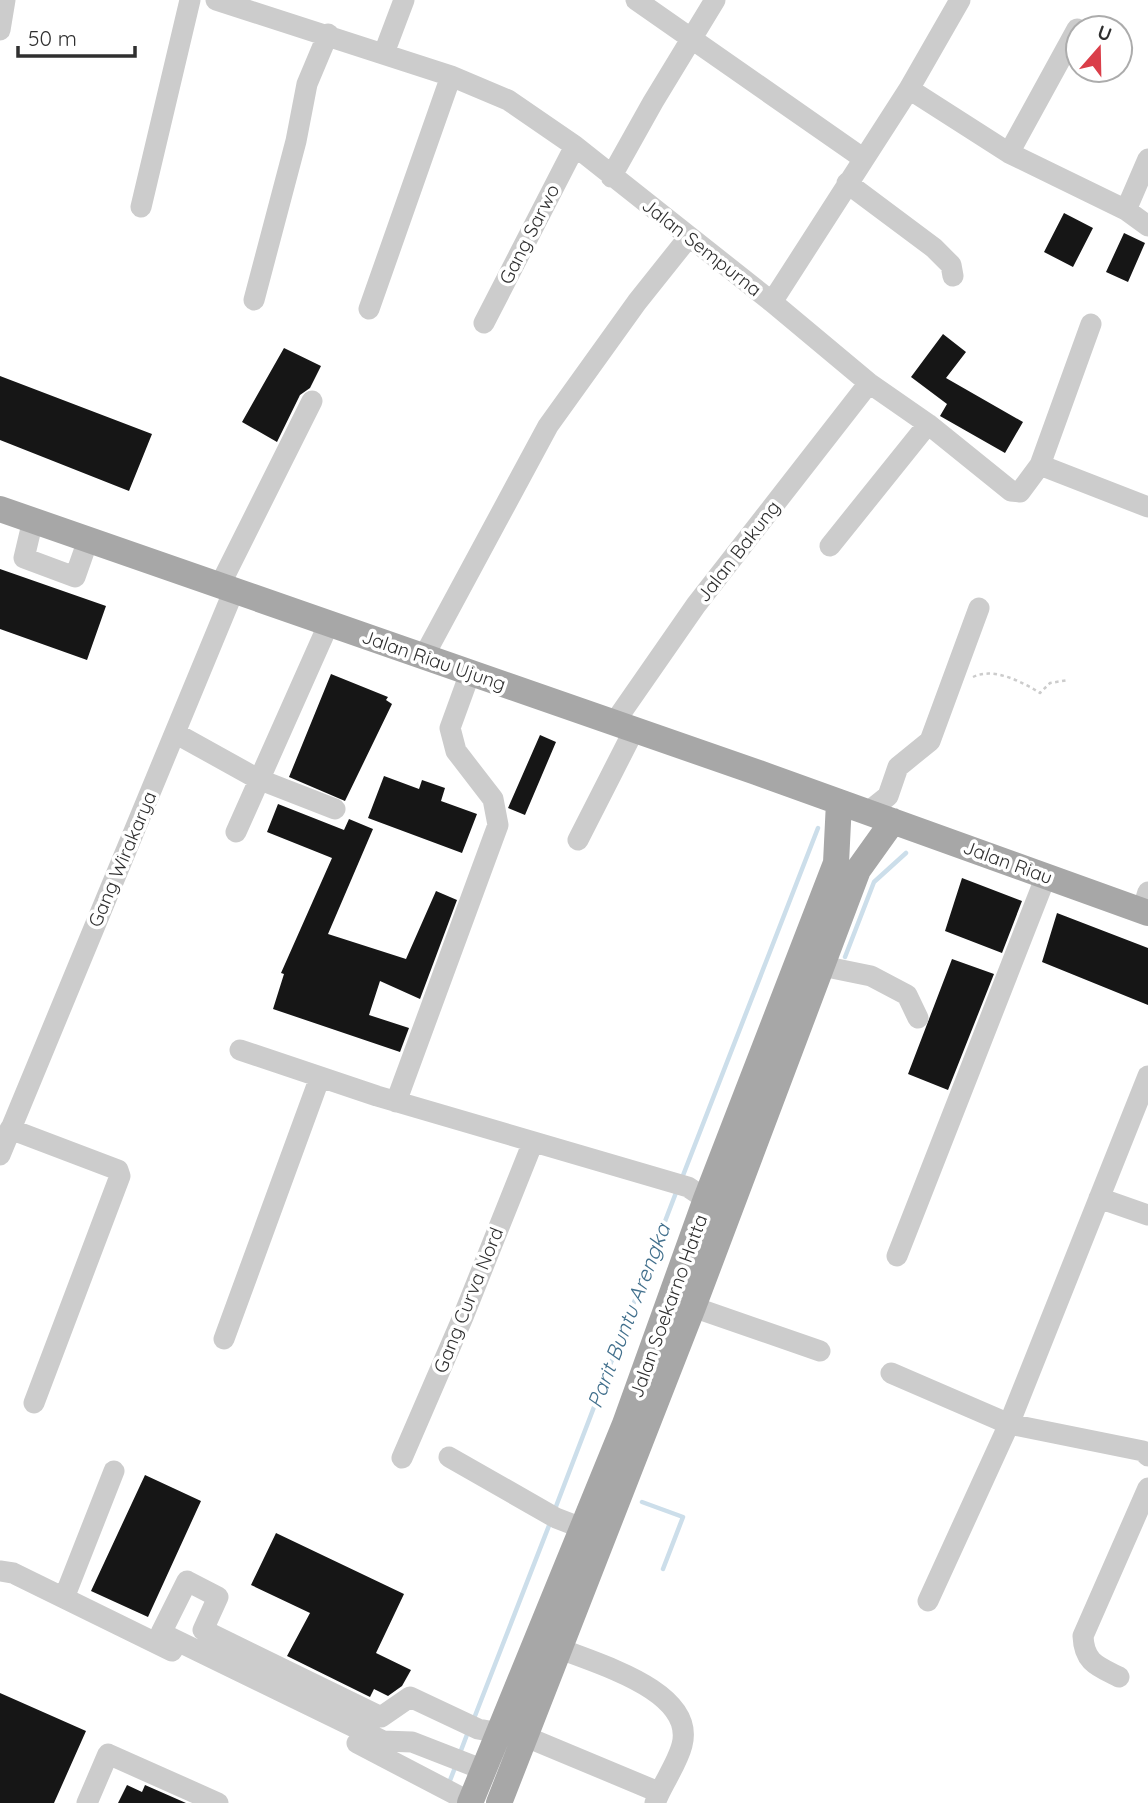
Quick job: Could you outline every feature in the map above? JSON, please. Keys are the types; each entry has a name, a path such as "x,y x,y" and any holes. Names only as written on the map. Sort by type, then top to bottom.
{"main road":[{"name":"Jalan Riau Ujung","path":"0,509 868,812"},
{"name":"Jalan Soekarno Hatta","path":"499,1803 483,1727 582,1528 625,1424 687,1190 836,863 839,802"},
{"name":"Jalan Riau","path":"868,812 1046,876 1146,905"},
{"name":"Jalan Soekarno Hatta","path":"458,1795 458,1761 483,1727 561,1649 858,870 893,821"}],"street":[{"path":"0,30 5,0"},
{"path":"141,207 190,0"},
{"name":"Jalan Sempurna","path":"216,0 249,4 451,76 508,100 575,146 772,302 869,383 928,424 1011,491 1020,492 1027,486 1040,465"},
{"path":"384,53 404,0"},
{"path":"636,0 864,159"},
{"path":"611,177 715,0"},
{"path":"772,302 909,89 960,0"},
{"path":"254,300 296,141 307,84 328,34"},
{"path":"1010,153 1064,53"},
{"path":"369,309 451,76"},
{"path":"909,89 1010,153 1126,210 1148,226"},
{"name":"Gang Sarwo","path":"484,323 575,146"},
{"path":"1126,210 1148,159"},
{"path":"848,183 934,248 951,265 953,276"},
{"path":"424,656 548,426 637,302 688,238"},
{"path":"1091,324 1040,465 1148,507"},
{"name":"Jalan Bakung","path":"578,840 624,727 696,606 869,383"},
{"name":"Gang Wirakarya","path":"0,1156 175,733 227,587 312,401"},
{"path":"830,545 928,424"},
{"path":"33,520 24,558 43,566 75,577 88,540"},
{"path":"868,812 888,796 898,767 930,741 979,608"},
{"path":"236,832 329,623"},
{"path":"396,1102 498,825 493,799 456,751 450,729 470,673"},
{"path":"175,733 258,779 335,809"},
{"path":"897,1256 1046,876"},
{"path":"822,966 871,976 907,995 918,1018"},
{"path":"240,1050 396,1102 687,1190"},
{"path":"928,1601 1009,1424 1148,1076"},
{"path":"224,1339 320,1077"},
{"path":"10,1129 118,1170 120,1176 34,1403"},
{"name":"Gang Curva Nord","path":"402,1458 458,1330 533,1142"},
{"path":"1099,1198 1148,1215"},
{"path":"693,1307 820,1351"},
{"path":"891,1373 1009,1424 1143,1451 1148,1455"},
{"path":"449,1457 550,1514 582,1528"},
{"path":"64,1598 114,1471"},
{"path":"1119,1677 1089,1661 1083,1651 1083,1636 1148,1488"},
{"path":"0,1571 13,1573 458,1795"},
{"path":"483,1727 458,1761 412,1742 383,1741 161,1633 187,1581 218,1597 202,1630 381,1717 409,1697 483,1727 599,1765 657,1798 683,1744 681,1721 669,1704 634,1678 561,1649"},
{"path":"87,1803 108,1754 218,1803"}],"path":[{"path":"953,676 967,680 982,673 1000,675 1040,693 1049,684 1068,680"}],"building":[{"path":"1064,213 1093,228 1073,267 1044,252"},
{"path":"1124,233 1145,243 1128,282 1106,272"},
{"path":"943,334 966,352 946,378 1023,422 1005,453 940,416 947,404 911,377"},
{"path":"284,348 321,366 310,388 300,395 277,442 242,422"},
{"path":"0,376 152,434 129,491 0,440"},
{"path":"0,569 106,606 87,660 0,629"},
{"path":"331,674 388,697 386,700 392,704 345,801 289,777"},
{"path":"540,735 556,742 525,815 508,808"},
{"path":"384,776 419,789 422,780 445,788 441,801 477,814 462,853 368,818"},
{"path":"278,804 344,830 349,819 373,829 328,934 406,959 436,891 457,900 420,999 380,981 369,1015 409,1028 400,1052 273,1009 284,974 281,973 332,858 267,832"},
{"path":"962,878 1022,901 1002,953 945,931"},
{"path":"1057,913 1148,948 1148,1005 1042,962"},
{"path":"952,959 994,974 948,1090 908,1074"},
{"path":"145,1475 201,1501 148,1617 91,1591"},
{"path":"276,1533 404,1594 376,1653 411,1670 402,1686 388,1696 374,1689 370,1697 287,1656 310,1613 251,1585"},
{"path":"0,1693 86,1731 54,1803 0,1803"},
{"path":"127,1785 142,1792 145,1785 186,1803 118,1803"}],"waterway":[{"name":"Parit Buntu Arengka","path":"682,1178 818,828"},
{"path":"845,957 874,882 906,853"},
{"name":"Parit Buntu Arengka","path":"555,1509 677,1190"},
{"path":"642,1502 683,1517 663,1569"},
{"name":"Parit Buntu Arengka","path":"473,1721 550,1523"},
{"name":"Parit Buntu Arengka","path":"460,1753 468,1732"},
{"name":"Parit Buntu Arengka","path":"449,1783 456,1765"}]}
